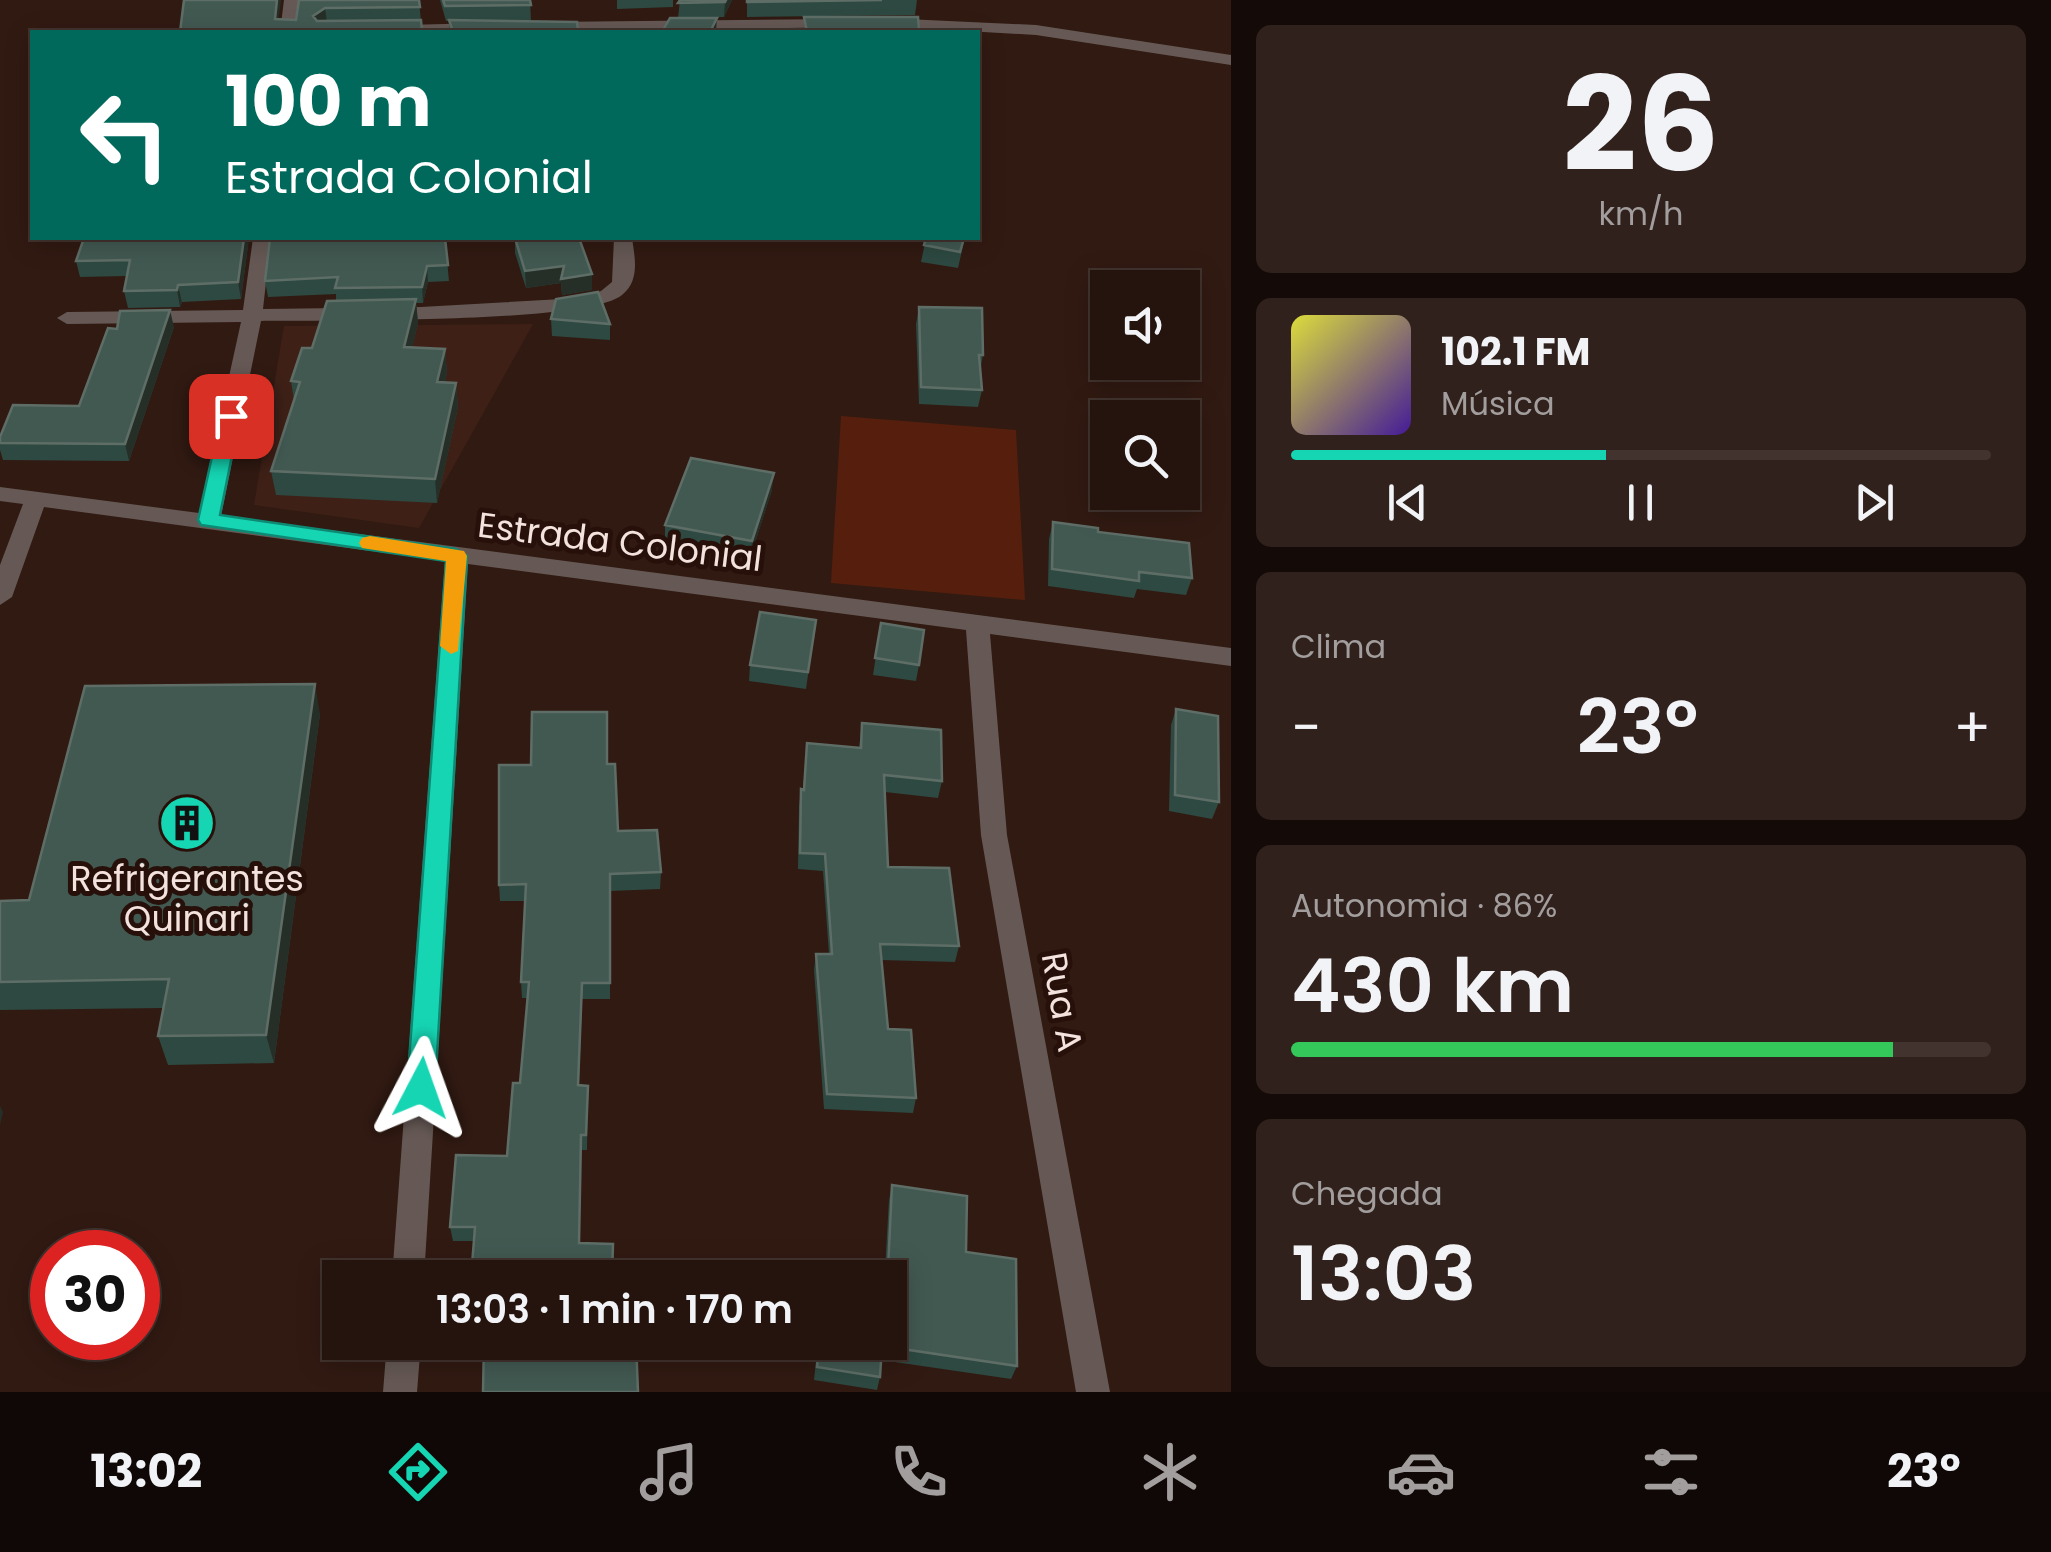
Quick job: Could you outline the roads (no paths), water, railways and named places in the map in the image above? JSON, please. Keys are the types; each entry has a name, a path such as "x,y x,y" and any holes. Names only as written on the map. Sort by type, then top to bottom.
{"street":[{"path":"288,30 292,0"},
{"path":"521,27 936,17 1231,60"},
{"path":"414,30 502,28"},
{"path":"208,520 253,313 262,240"},
{"path":"67,318 420,313 580,304 603,299 619,289 628,276 623,240"},
{"name":"Estrada Colonial","path":"0,494 1231,657"},
{"path":"0,597 36,498"},
{"path":"409,1260 456,556"},
{"name":"Rua A","path":"977,624 994,834 1093,1392"},
{"path":"400,1392 403,1360"}],"place":[{"name":"Refrigerantes Quinari","path":"187,823"}]}
